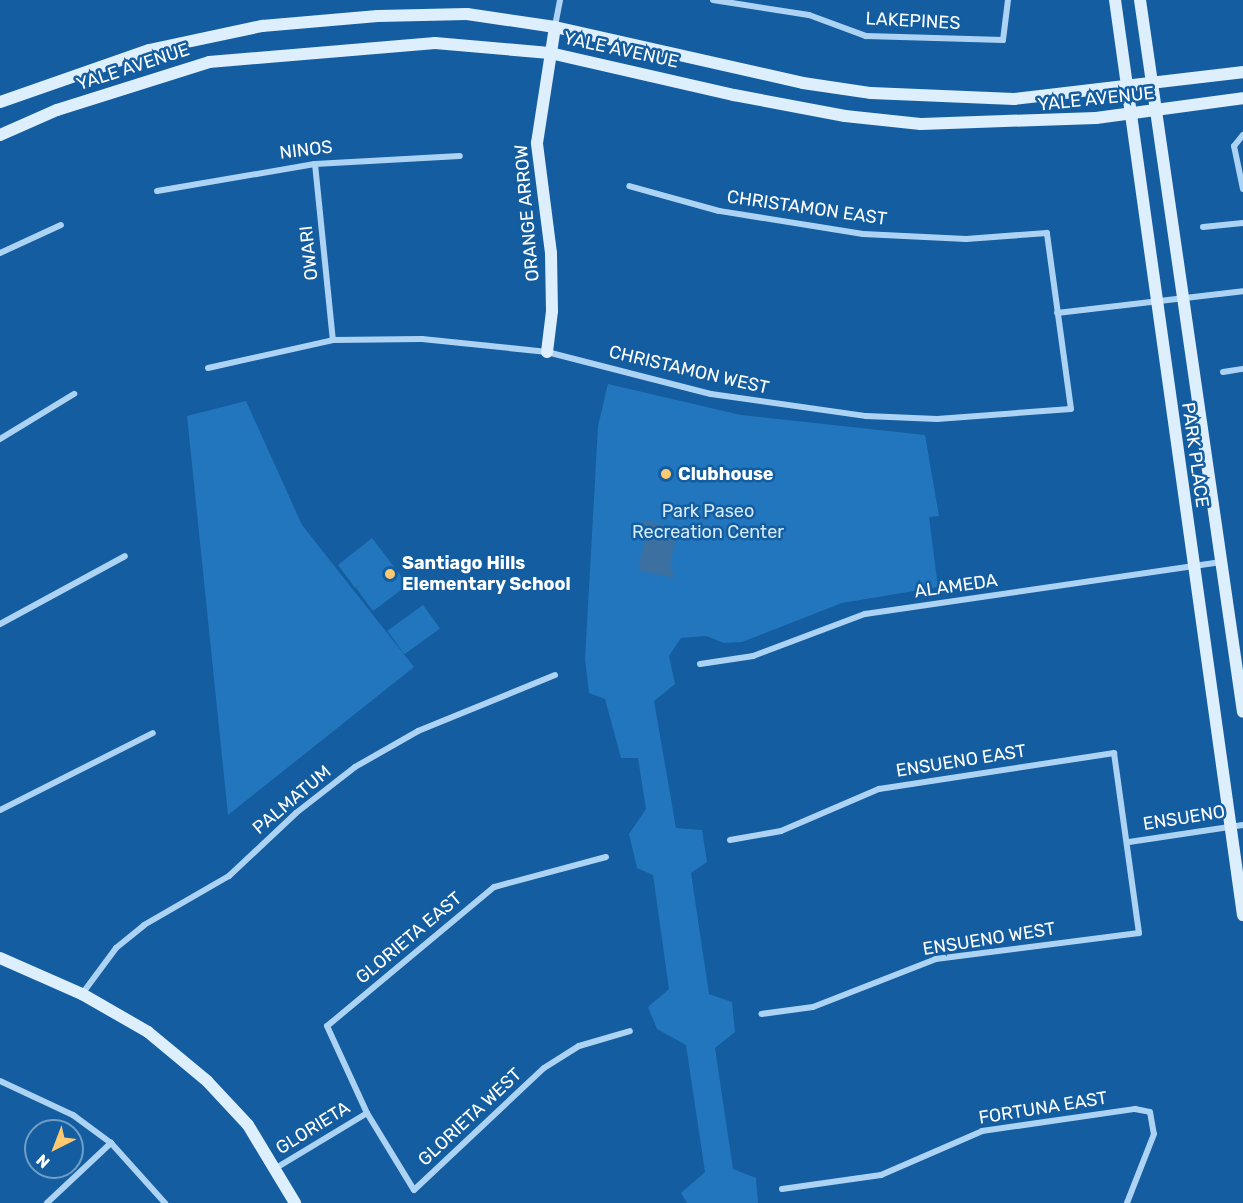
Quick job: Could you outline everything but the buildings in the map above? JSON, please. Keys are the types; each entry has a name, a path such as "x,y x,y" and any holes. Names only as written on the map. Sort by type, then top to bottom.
{"main road":[{"name":"PARK PLACE","path":"1115,0 1129,89 1155,302 1192,566 1237,826 1243,915"},
{"name":"PARK PLACE","path":"1140,0 1243,712"},
{"name":"YALE AVENUE","path":"0,102 149,50 262,26 467,14 555,27 803,83 871,93 1014,99 1129,89 1243,72"},
{"name":"ORANGE ARROW","path":"547,352 552,311 551,253 537,143 555,27"},
{"name":"YALE AVENUE","path":"0,135 68,107 209,62 435,43 550,53 734,95 910,123 1025,124 1132,114 1243,98"},
{"path":"0,958 82,994 148,1032 207,1081 248,1125 295,1203"}],"street":[{"name":"ORANGE ARROW","path":"555,27 560,0"},
{"name":"LAKEPINES","path":"713,0 809,15 866,36 1004,40 1008,0"},
{"path":"1243,135 1234,146 1243,189"},
{"name":"NINOS","path":"157,191 315,164 460,156"},
{"name":"OWARI","path":"315,164 333,340"},
{"name":"CHRISTAMON EAST","path":"629,186 719,211 863,234 966,239 1047,233 1057,313"},
{"path":"1203,227 1243,223"},
{"path":"0,252 61,225"},
{"path":"1057,313 1184,300 1243,291"},
{"name":"CHRISTAMON WEST","path":"208,368 333,340 422,339 547,352 711,394 866,416 937,419 1071,409 1057,313"},
{"path":"1224,372 1243,369"},
{"path":"0,439 74,394"},
{"path":"0,624 125,556"},
{"name":"ALAMEDA","path":"700,664 753,656 865,615 1222,562"},
{"name":"PALMATUM","path":"82,994 116,948 144,925 230,876 296,813 355,767 418,730 555,675"},
{"path":"0,810 153,733"},
{"name":"ENSUENO EAST","path":"730,840 781,831 879,789 1114,753 1129,842"},
{"name":"ENSUENO","path":"1129,842 1237,826"},
{"name":"ENSUENO WEST","path":"761,1014 813,1007 936,959 1139,933 1129,842"},
{"name":"GLORIETA EAST","path":"367,1113 327,1026 494,887 606,858"},
{"name":"GLORIETA WEST","path":"367,1113 414,1190 544,1068 579,1046 630,1032"},
{"path":"0,1080 73,1115 111,1143 165,1203"},
{"name":"FORTUNA EAST","path":"782,1189 881,1175 982,1131 1135,1109 1150,1112 1154,1134 1127,1203"},
{"name":"GLORIETA","path":"276,1168 367,1113"},
{"path":"47,1203 111,1143"}],"green space":[{"name":"Park Paseo Recreation Center","path":"608,384 741,415 925,435 939,516 929,517 938,587 842,603 742,642 724,643 706,636 681,638 669,656 675,684 654,701 676,828 702,830 707,862 691,873 709,994 732,1002 735,1032 715,1048 733,1169 756,1178 758,1203 687,1203 681,1193 705,1172 686,1045 657,1029 648,1007 669,989 653,875 637,868 629,834 646,809 638,758 621,758 605,699 589,693 585,659 598,426"},
{"path":"246,401 302,525 414,667 228,815 187,416"},
{"path":"372,538 408,585 373,611 356,588 360,585 355,588 338,565"},
{"path":"423,605 440,628 404,654 387,631"}],"shaded area":[{"path":"643,520 678,528 670,564 674,578 638,570 646,535"}],"place":[{"name":"Clubhouse","path":"666,474"},
{"name":"Santiago Hills Elementary School","path":"390,574"}]}
